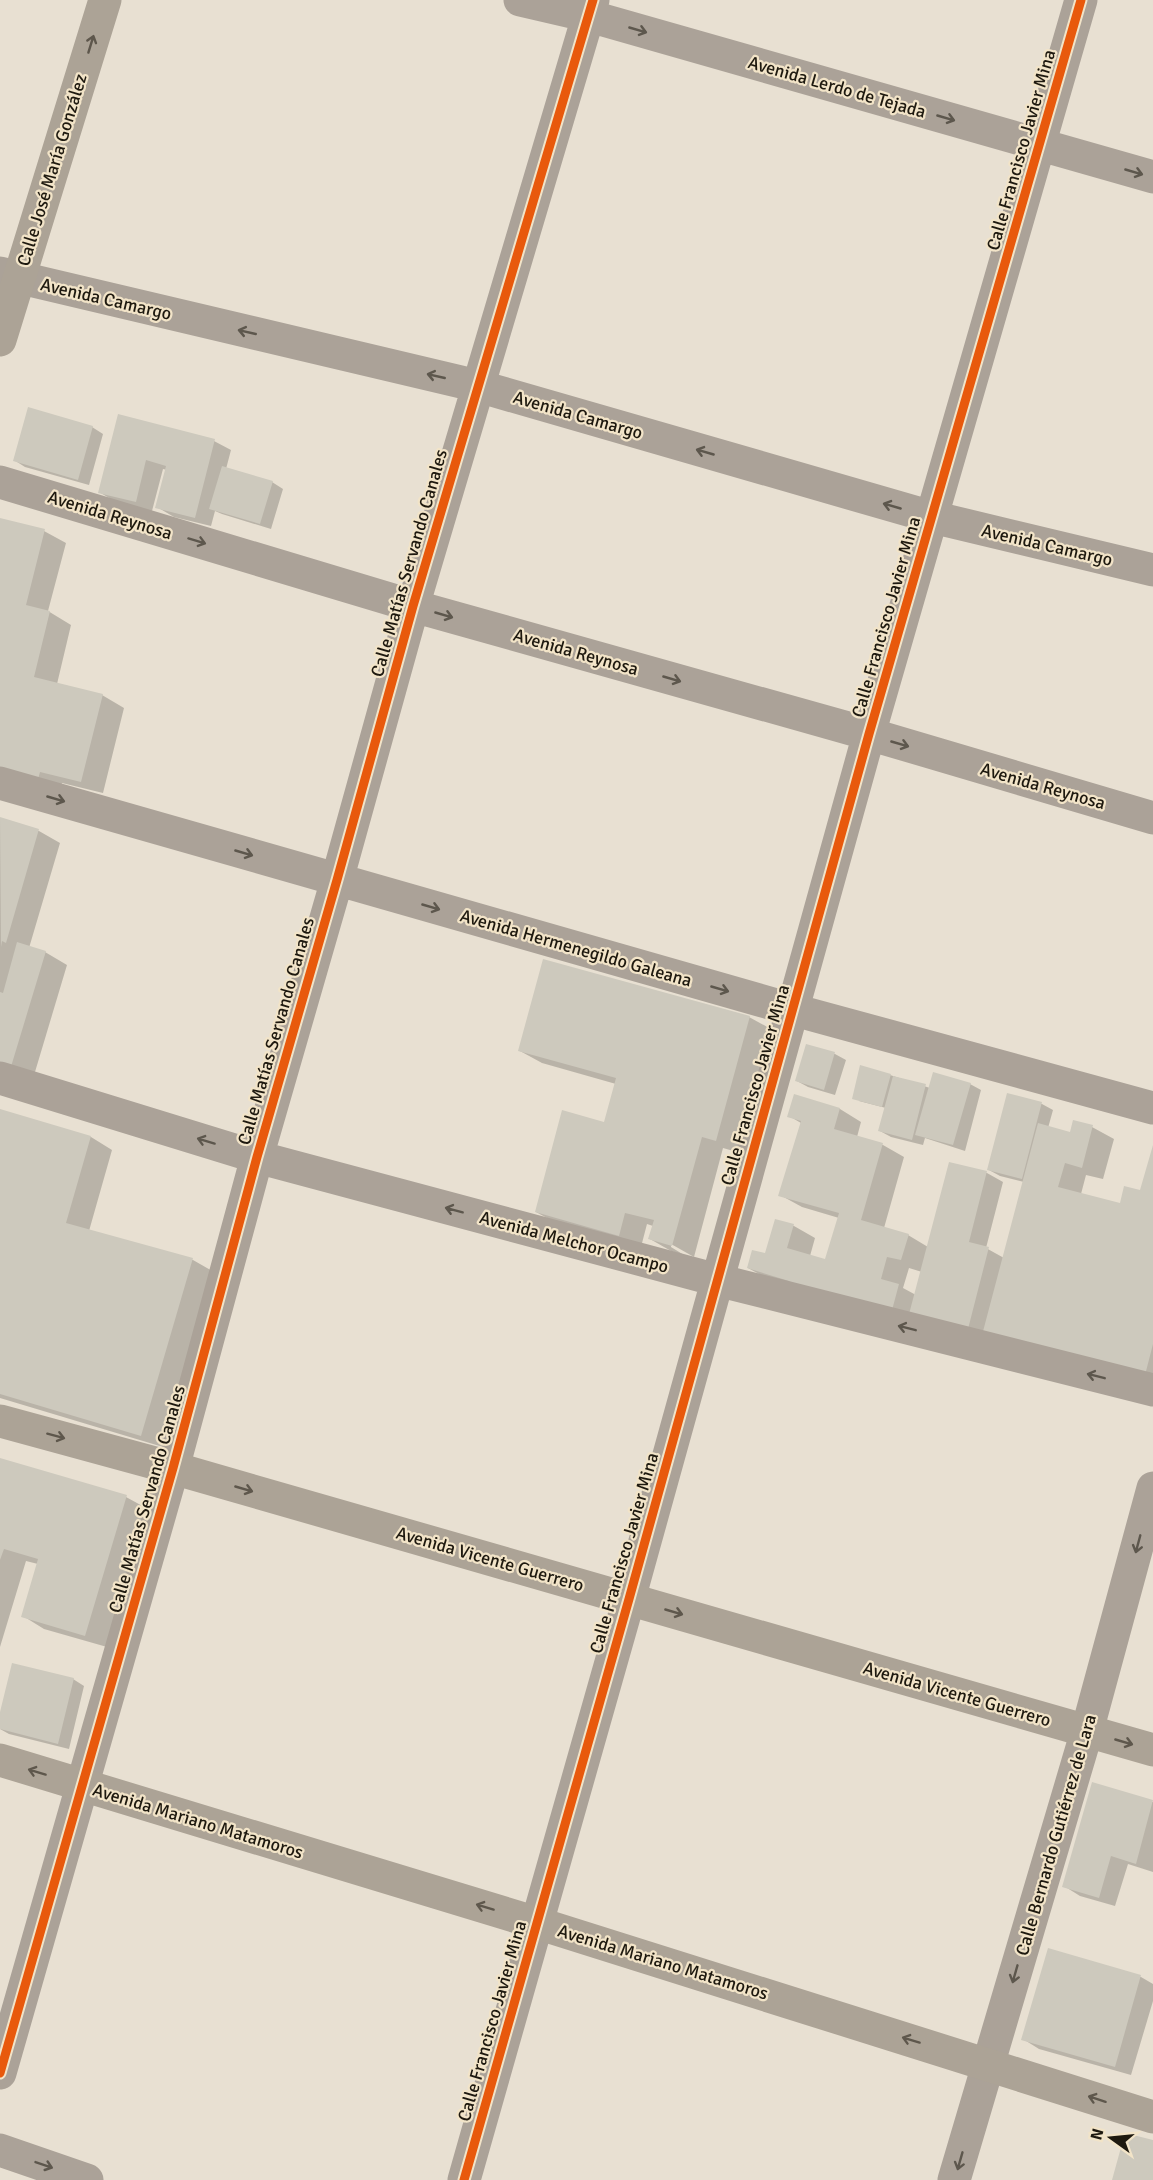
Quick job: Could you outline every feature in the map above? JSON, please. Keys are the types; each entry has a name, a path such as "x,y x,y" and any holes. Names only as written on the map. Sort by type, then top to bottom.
{"main road":[{"name":"Calle José María González","path":"0,340 9,276 105,0"},
{"name":"Avenida Vicente Guerrero","path":"0,1421 174,1468 1153,1750"},
{"name":"Avenida Mariano Matamoros","path":"0,1760 537,1923 1153,2116"}],"street":[{"name":"Avenida Lerdo de Tejada","path":"520,0 591,8 1039,145 1153,177"},
{"name":"Calle Francisco Javier Mina","path":"464,2180 794,1010 869,734 1081,0"},
{"name":"Calle Matías Servando Canales","path":"0,2073 174,1468 257,1157 413,606 591,8"},
{"name":"Avenida Camargo","path":"9,276 478,386 932,517 1153,570"},
{"name":"Avenida Reynosa","path":"0,482 413,606 869,734 1153,818"},
{"name":"Avenida Hermenegildo Galeana","path":"0,783 794,1010 1153,1108"},
{"name":"Avenida Melchor Ocampo","path":"0,1078 257,1157 717,1280 1153,1390"},
{"name":"Calle Bernardo Gutiérrez de Lara","path":"954,2180 1087,1731 1153,1488"},
{"path":"0,2150 87,2180"}],"building":[{"path":"28,407 93,426 78,480 13,461"},
{"path":"118,414 215,439 195,518 155,508 166,466 146,460 136,502 98,493"},
{"path":"222,466 273,481 260,524 209,509"},
{"path":"0,518 45,529 26,605 50,611 34,677 103,694 81,782 40,772 37,783 0,774"},
{"path":"0,817 39,829 6,943 2,941 1,947"},
{"path":"17,942 46,951 10,1070 0,1067 0,992 3,993"},
{"path":"543,959 750,1016 716,1141 702,1137 672,1246 648,1239 654,1220 625,1213 619,1236 535,1212 562,1110 604,1122 616,1078 518,1051"},
{"path":"806,1044 835,1052 824,1090 795,1081"},
{"path":"860,1065 891,1074 882,1107 852,1099"},
{"path":"933,1072 971,1083 953,1145 915,1135"},
{"path":"893,1076 926,1084 912,1140 878,1131"},
{"path":"1007,1093 1042,1102 1022,1179 987,1170"},
{"path":"794,1094 840,1108 834,1129 883,1143 861,1220 909,1234 901,1260 887,1257 881,1279 899,1284 891,1314 800,1288 789,1281 747,1268 752,1250 765,1253 775,1219 794,1224 787,1248 825,1259 839,1213 778,1196 801,1121 787,1117"},
{"path":"0,1109 91,1136 66,1223 193,1258 141,1436 0,1394"},
{"path":"1073,1120 1093,1125 1082,1168 1065,1163 1058,1187 1120,1203 1124,1186 1140,1190 1153,1145 1153,1344 1144,1379 981,1339 1038,1123 1070,1132"},
{"path":"949,1162 987,1171 969,1242 989,1247 967,1333 908,1318"},
{"path":"0,1458 127,1495 85,1636 21,1617 38,1559 4,1549 0,1560"},
{"path":"12,1663 74,1678 58,1744 0,1729 0,1712"},
{"path":"1092,1782 1153,1800 1136,1864 1111,1856 1099,1898 1062,1887"},
{"path":"1048,1948 1141,1975 1115,2067 1021,2040"},
{"path":"1125,2133 1153,2140 1153,2180 1112,2180"}],"cycle path":[{"path":"0,2073 173,1468 257,1157 413,606 593,0"},
{"path":"464,2180 629,1599 869,734 1081,0"}]}
